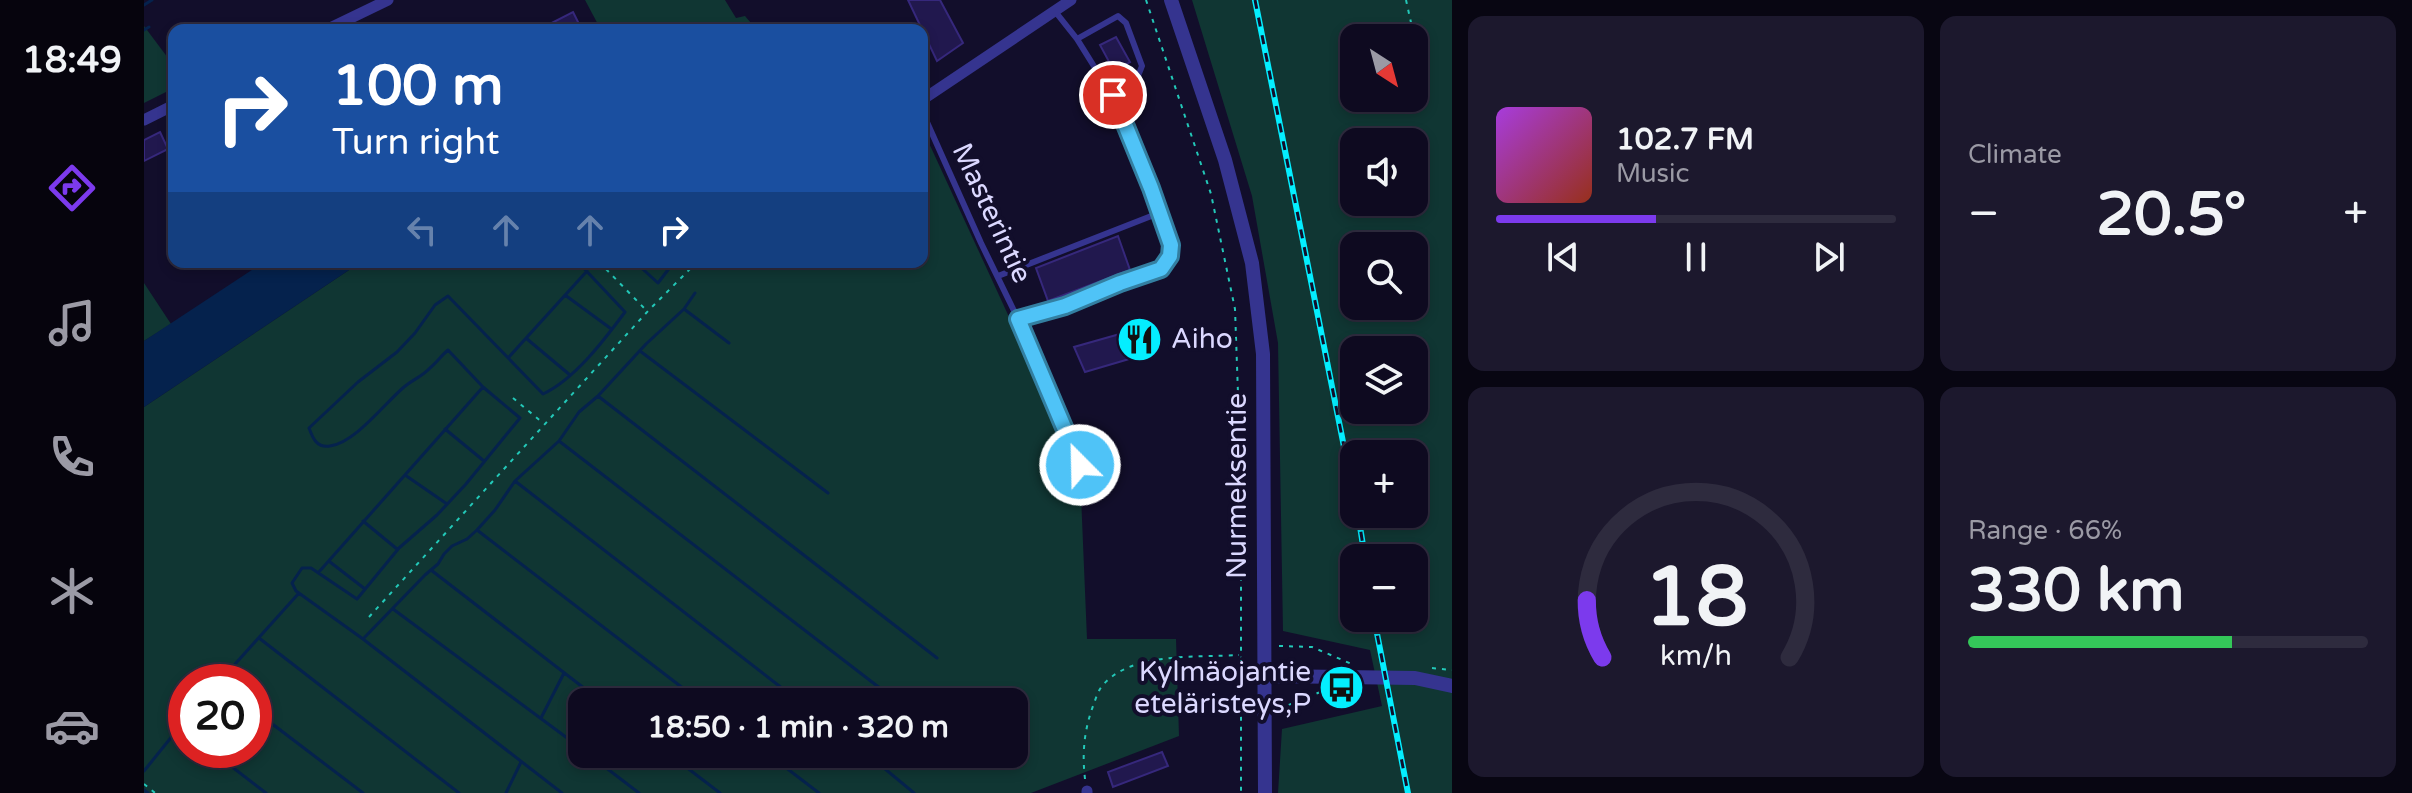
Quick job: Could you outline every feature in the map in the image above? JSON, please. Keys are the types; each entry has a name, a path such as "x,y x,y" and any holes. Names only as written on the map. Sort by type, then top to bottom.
{"street":[{"path":"338,24 388,0"},
{"path":"928,96 1071,0"},
{"name":"Nurmeksentie","path":"1171,0 1225,160 1252,263 1263,354 1265,793"},
{"path":"144,120 168,108"},
{"path":"1264,676 1415,678 1452,686"}],"lane":[{"path":"1018,319 1065,306 1161,269 1170,256 1171,245 1141,160 1113,95 1054,10"},
{"path":"1077,39 1118,16 1126,23 1142,66 1136,81 1113,95"},
{"name":"Masterintie","path":"928,124 1018,319 1080,465"},
{"path":"998,276 1159,213"}],"path":[{"path":"1146,0 1211,194 1235,309 1241,478 1241,793"},
{"path":"1406,0 1411,24"},
{"path":"605,268 648,311"},
{"path":"369,617 648,311 691,268"},
{"path":"513,398 544,424"},
{"path":"1279,646 1312,647 1363,668"},
{"path":"1087,792 1082,756 1086,725 1100,689 1121,669 1147,660 1240,655"},
{"path":"1432,668 1452,670"},
{"path":"1277,706 1286,706 1327,689"},
{"path":"144,784 155,793"}],"green space":[{"path":"585,0 725,0 736,18 745,16 752,24 598,24"},
{"path":"1192,0 1452,0 1452,793 1278,793 1282,729 1382,706 1370,650 1283,631 1278,343 1252,196"},
{"path":"144,26 168,58 168,91 144,103"},
{"path":"928,141 1080,471 1087,639 1176,639 1179,736 1031,793 144,793 144,407 352,268 928,268"},
{"path":"144,283 171,324 144,341"}],"water":[{"path":"255,268 352,268 144,407 144,341"}],"building":[{"path":"908,0 940,0 963,43 937,61 928,42 928,24 919,24"},
{"path":"573,12 579,24 550,24"},
{"path":"1116,37 1130,62 1114,71 1100,45"},
{"path":"160,132 168,149 144,161 144,140"},
{"path":"1118,236 1130,270 1048,301 1036,268"},
{"path":"1148,326 1153,352 1085,372 1074,347"},
{"path":"1162,752 1168,766 1113,787 1108,772"}],"waterway":[{"path":"144,5 152,0"},
{"path":"144,30 149,27"},
{"path":"562,793 296,591 292,583 302,568 311,568 357,599 399,548 466,484 520,418 483,387 448,350 349,438 322,446 309,428 358,382 397,352 435,305 448,296 543,394 566,379 588,358 625,312 584,268"},
{"path":"642,268 658,283 669,268"},
{"path":"509,357 587,271"},
{"path":"363,639 452,546 477,530 515,481 559,441 579,412 684,309 695,293"},
{"path":"565,295 610,328"},
{"path":"684,309 729,343"},
{"path":"527,339 570,375"},
{"path":"640,351 828,493"},
{"path":"318,573 483,387"},
{"path":"598,396 937,658"},
{"path":"445,429 484,461"},
{"path":"559,441 880,688"},
{"path":"405,475 447,504"},
{"path":"515,481 782,688"},
{"path":"363,521 397,549"},
{"path":"477,530 683,688"},
{"path":"330,562 365,589"},
{"path":"431,570 584,688"},
{"path":"235,664 299,593"},
{"path":"393,609 568,739"},
{"path":"259,638 459,793"},
{"path":"541,718 564,673"},
{"path":"272,724 363,793"},
{"path":"144,771 168,741"},
{"path":"506,793 521,762"},
{"path":"233,768 266,793"},
{"path":"606,768 639,793"},
{"path":"687,768 720,793"},
{"path":"786,768 819,793"},
{"path":"884,768 914,793"},
{"path":"144,790 148,793"}],"railway":[{"path":"1255,0 1343,440"},
{"path":"1360,528 1363,544"},
{"path":"1377,632 1408,793"}],"place":[{"name":"Aiho","path":"1140,339"},
{"name":"Kylmäojantie eteläristeys,P","path":"1342,688"}],"route":[{"path":"1080,465 1018,319 1065,306 1161,269 1170,256 1171,245 1151,188 1113,95"}]}
